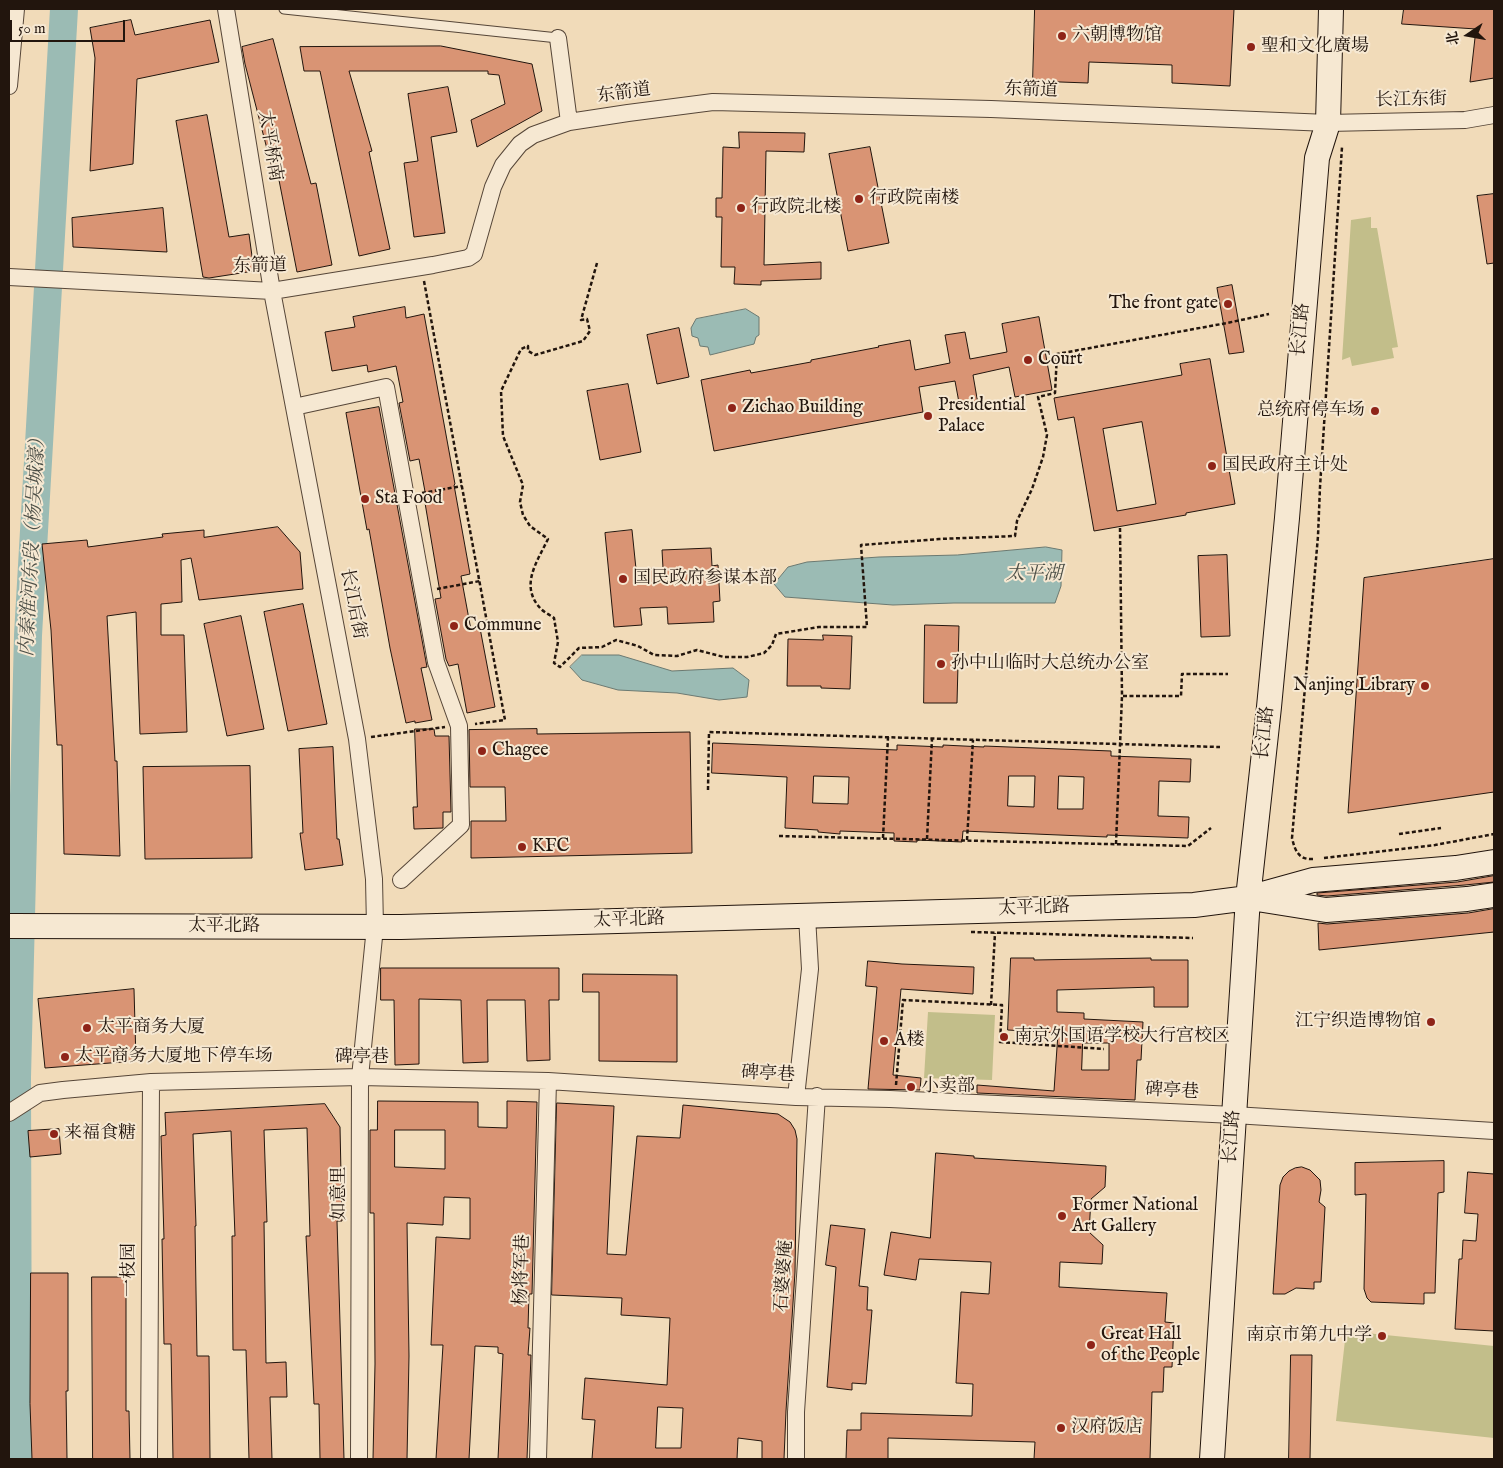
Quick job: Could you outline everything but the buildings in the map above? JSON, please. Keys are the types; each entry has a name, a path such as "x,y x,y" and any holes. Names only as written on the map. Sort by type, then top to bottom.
{"main road":[{"name":"长江路","path":"1212,1459 1248,898 1287,518 1317,158 1328,123 1331,9"},
{"name":"太平北路","path":"9,926 375,927 1194,905 1248,898 1313,880 1456,868 1494,862"},
{"name":"太平北路","path":"1248,898 1326,910 1467,899 1494,895"}],"street":[{"path":"9,86 16,9"},
{"name":"太平桥南","path":"226,9 272,291"},
{"path":"558,38 568,122"},
{"name":"东箭道","path":"13,278 272,291 468,258 474,254 494,188 504,165 520,144 532,134 568,122 713,102 991,109 1328,123"},
{"name":"长江东街","path":"1328,123 1465,120 1494,115"},
{"name":"长江后街","path":"272,291 357,738 374,879 375,927"},
{"path":"294,407 386,387 436,662 460,726 460,825 401,880"},
{"path":"796,1096 810,969 807,916"},
{"name":"如意里","path":"359,1459 360,1077 375,927"},
{"name":"碑亭巷","path":"9,1113 40,1093 151,1082 360,1077 548,1081 796,1096 1234,1115 1494,1131"},
{"name":"杨将军巷","path":"538,1459 548,1081"},
{"name":"一枝园","path":"149,1459 151,1082"},
{"name":"石婆婆庵","path":"796,1459 796,1412 817,1096"}],"lane":[{"path":"284,9 558,38"}],"path":[{"path":"1342,146 1318,536 1292,838 1294,849 1300,857 1319,859 1435,845 1494,834"},
{"path":"596,262 581,320 587,319 590,331 583,341 535,355 528,352 528,346 521,349 501,391 503,436 522,485 520,502 523,515 530,526 548,539 530,578 531,594 541,609 554,618 558,642 554,663 560,667 579,648 602,647 616,640 638,646 654,655 676,656 696,650 724,657 747,657 764,653 772,645 776,634 819,627 867,627 861,545 1015,536 1017,521 1032,489 1043,456 1047,434 1038,397 1055,393 1057,354 1269,314"},
{"path":"357,738 505,720 421,267"},
{"path":"406,496 462,486"},
{"path":"1116,844 1122,696 1120,528"},
{"path":"424,591 480,581"},
{"path":"1122,696 1181,696 1182,674 1228,674"},
{"path":"708,790 709,732 1220,747"},
{"path":"883,838 888,738"},
{"path":"927,840 932,739"},
{"path":"967,840 973,740"},
{"path":"779,836 1188,846 1211,828"},
{"path":"1399,834 1441,828"},
{"path":"966,932 1193,938"},
{"path":"992,1005 995,932"},
{"path":"896,1094 903,1000 1002,1006 1000,1042 1104,1049"}],"shaded area":[{"path":"1371,217 1371,228 1377,228 1398,347 1392,348 1394,358 1352,366 1350,357 1342,360 1351,220"},
{"path":"928,1012 995,1015 992,1080 924,1078"},
{"path":"1346,1331 1494,1346 1494,1438 1336,1421"}],"water":[{"path":"746,309 759,317 759,335 756,337 754,344 710,355 708,347 700,346 698,338 692,336 691,328 696,319"},
{"name":"太平湖","path":"1046,547 1062,550 1061,586 1055,603 893,605 785,597 774,584 788,567 807,562 879,557 957,555"},
{"path":"582,655 619,655 672,671 733,668 749,680 747,697 719,700 677,693 618,690 582,680 570,667"}],"waterway":[{"name":"内秦淮河东段（杨吴城濠）","path":"18,1459 17,1077 28,635 64,9"}],"place":[{"name":"六朝博物馆","path":"1062,36"},
{"name":"聖和文化廣場","path":"1251,47"},
{"name":"行政院南楼","path":"859,199"},
{"name":"行政院北楼","path":"741,208"},
{"name":"The front gate","path":"1228,304"},
{"name":"Court","path":"1028,360"},
{"name":"Zichao Building","path":"732,408"},
{"name":"总统府停车场","path":"1375,411"},
{"name":"Presidential Palace","path":"928,416"},
{"name":"国民政府主计处","path":"1212,466"},
{"name":"Sta Food","path":"365,499"},
{"name":"国民政府参谋本部","path":"623,579"},
{"name":"Commune","path":"454,626"},
{"name":"孙中山临时大总统办公室","path":"941,664"},
{"name":"Nanjing Library","path":"1425,686"},
{"name":"Chagee","path":"482,751"},
{"name":"KFC","path":"522,847"},
{"name":"江宁织造博物馆","path":"1431,1022"},
{"name":"太平商务大厦","path":"87,1028"},
{"name":"南京外国语学校大行宫校区","path":"1004,1037"},
{"name":"A楼","path":"884,1041"},
{"name":"太平商务大厦地下停车场","path":"65,1057"},
{"name":"小卖部","path":"911,1087"},
{"name":"来福食糖","path":"54,1134"},
{"name":"Former National Art Gallery","path":"1062,1216"},
{"name":"南京市第九中学","path":"1382,1336"},
{"name":"Great Hall of the People","path":"1091,1345"},
{"name":"汉府饭店","path":"1061,1428"}]}
